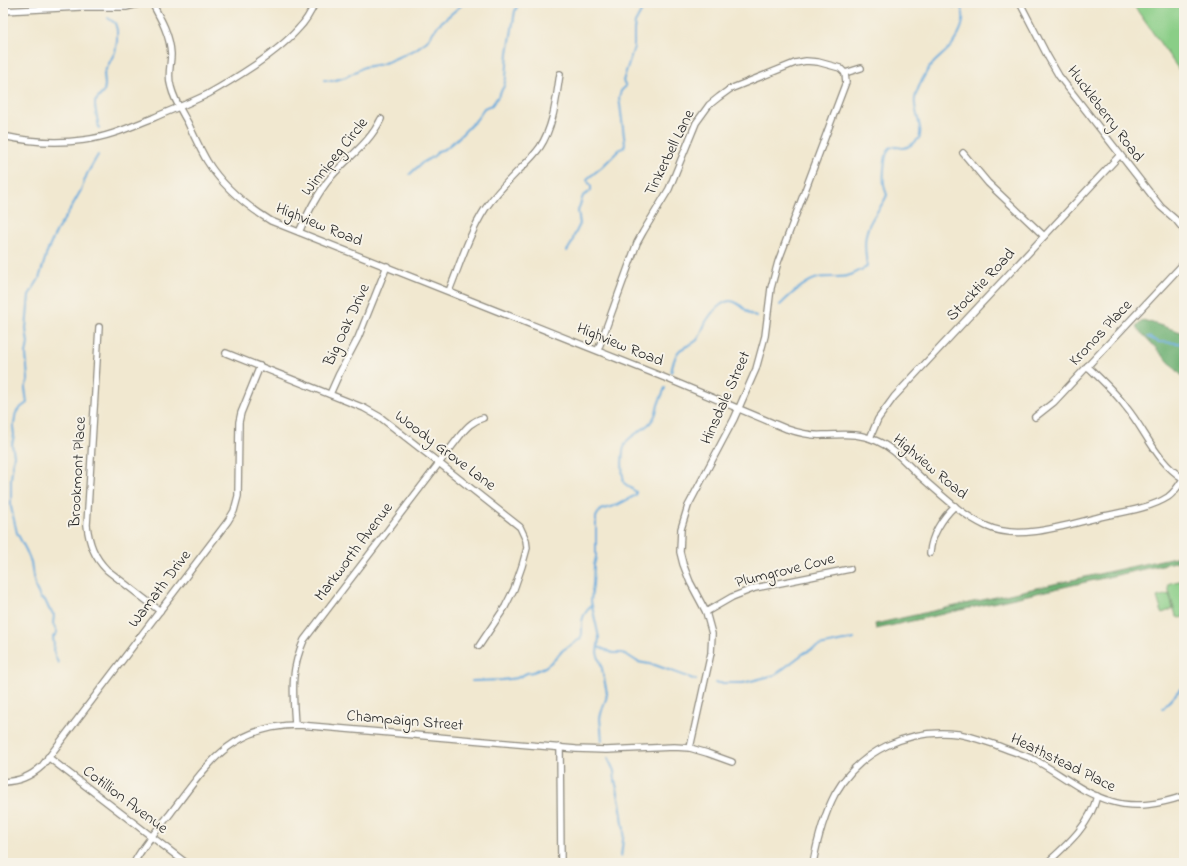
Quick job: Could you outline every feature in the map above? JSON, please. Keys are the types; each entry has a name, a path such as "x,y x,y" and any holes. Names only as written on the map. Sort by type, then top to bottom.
{"street":[{"path":"3,12 80,7 126,6 142,3"},
{"name":"Highview Road","path":"152,3 168,35 171,56 169,81 172,93 208,161 230,190 243,202 271,220 598,350 787,429 801,433 823,435 852,434 870,438 883,444 899,456 913,470 968,516 992,528 1011,533 1033,532 1150,505 1168,497 1184,479"},
{"path":"3,136 42,142 85,140 122,131 180,107 235,78 274,52 299,28 315,3"},
{"name":"Huckleberry Road","path":"1020,3 1059,76 1161,208 1176,220 1184,230"},
{"name":"Tinkerbell Lane","path":"598,350 637,243 669,189 696,123 709,105 730,89 794,62 818,62 840,68 845,73"},
{"path":"845,73 861,68"},
{"name":"Hinsdale Street","path":"690,748 712,647 711,629 706,612 690,582 683,564 680,552 681,529 688,506 739,409 756,370 762,350 771,288 778,262 846,82 845,73"},
{"path":"449,291 467,245 484,210 502,187 529,161 544,140 549,128 560,74"},
{"name":"Winnipeg Circle","path":"299,232 324,186 366,142 376,129 381,119"},
{"path":"963,153 988,183 1044,236"},
{"name":"Stocktie Road","path":"870,438 878,419 894,398 1120,155"},
{"name":"Kronos Place","path":"1035,417 1054,402 1184,263"},
{"name":"Big Oak Drive","path":"330,394 358,338 387,266"},
{"name":"Brookmont Place","path":"99,328 87,525 88,536 94,554 103,566 160,611"},
{"name":"Woody Grove Lane","path":"226,353 356,404 380,418 439,462 517,524 522,530 526,540 526,554 514,589 500,615 479,646"},
{"name":"Wamath Drive","path":"3,782 20,780 42,766 228,521 234,511 238,496 239,422 241,412 260,366"},
{"path":"1087,366 1127,407 1160,458 1174,472 1184,479"},
{"name":"Markworth Avenue","path":"295,725 293,682 294,670 297,657 304,640 468,426 474,421 483,418"},
{"path":"930,553 932,540 939,526 949,511 955,506"},
{"name":"Plumgrove Cove","path":"706,612 732,597 755,588 850,569"},
{"name":"Champaign Street","path":"134,863 204,768 215,757 238,740 258,731 273,727 295,725 560,748 606,750 667,747 690,748 732,762"},
{"name":"Heathstead Place","path":"813,863 819,837 831,802 844,781 855,768 875,752 891,743 905,738 942,733 969,736 1010,750 1033,760 1097,796 1115,802 1135,805 1153,804 1184,796"},
{"path":"560,748 561,863"},
{"name":"Cotillion Avenue","path":"48,757 186,863"},
{"path":"1047,863 1068,844 1081,829 1091,814 1097,796"}],"green space":[{"path":"1132,3 1184,3 1184,77"},
{"path":"1143,320 1184,333 1184,378 1136,327"},
{"path":"1184,555 1184,560 876,629 875,624"},
{"path":"1184,580 1184,617 1179,618 1176,616 1168,587 1170,583"},
{"path":"1169,594 1173,609 1162,613 1157,597"}],"waterway":[{"path":"324,80 332,81 346,77 364,67 382,64 416,49 427,41 438,25 464,3"},
{"path":"410,174 422,163 434,156 438,151 445,149 457,139 477,119 484,108 492,105 499,95 506,78 508,53 515,11 519,3"},
{"path":"567,251 580,224 578,211 583,196 591,191 591,186 587,179 624,147 625,144 619,97 621,91 626,86 623,81 634,47 635,23 646,3"},
{"path":"780,305 808,282 821,277 840,277 855,274 867,267 865,248 866,233 872,219 887,195 884,187 887,152 892,147 908,147 919,138 920,130 915,108 917,93 927,71 932,64 952,45 962,26 963,15 960,6 954,7 951,3"},
{"path":"99,128 95,102 104,91 104,73 115,52 117,42 117,30 115,23 108,18"},
{"path":"58,663 53,650 53,637 57,632 53,624 54,615 49,609 45,600 41,599 36,589 31,562 17,533 11,507 11,479 14,455 12,445 14,435 13,426 15,415 27,403 25,388 28,380 26,354 28,343 26,329 29,295 39,279 47,252 57,230 81,190 87,174 98,155"},
{"path":"671,372 677,353 697,340 709,317 724,303 730,301 737,303 756,317"},
{"path":"1148,337 1159,342 1178,343 1184,345"},
{"path":"602,741 600,718 607,693 601,664 597,653 599,638 591,601 596,557 596,517 600,510 617,505 636,495 636,492 624,483 622,468 623,450 627,441 647,426 653,419 665,388"},
{"path":"472,681 517,678 545,667 563,650 580,639 582,634 582,621 591,605"},
{"path":"715,683 743,683 775,675 804,653 819,646 854,639"},
{"path":"598,647 613,653 622,653 638,662 655,665 696,680"},
{"path":"1163,708 1184,685"},
{"path":"608,758 614,771 624,830 621,857"}]}
